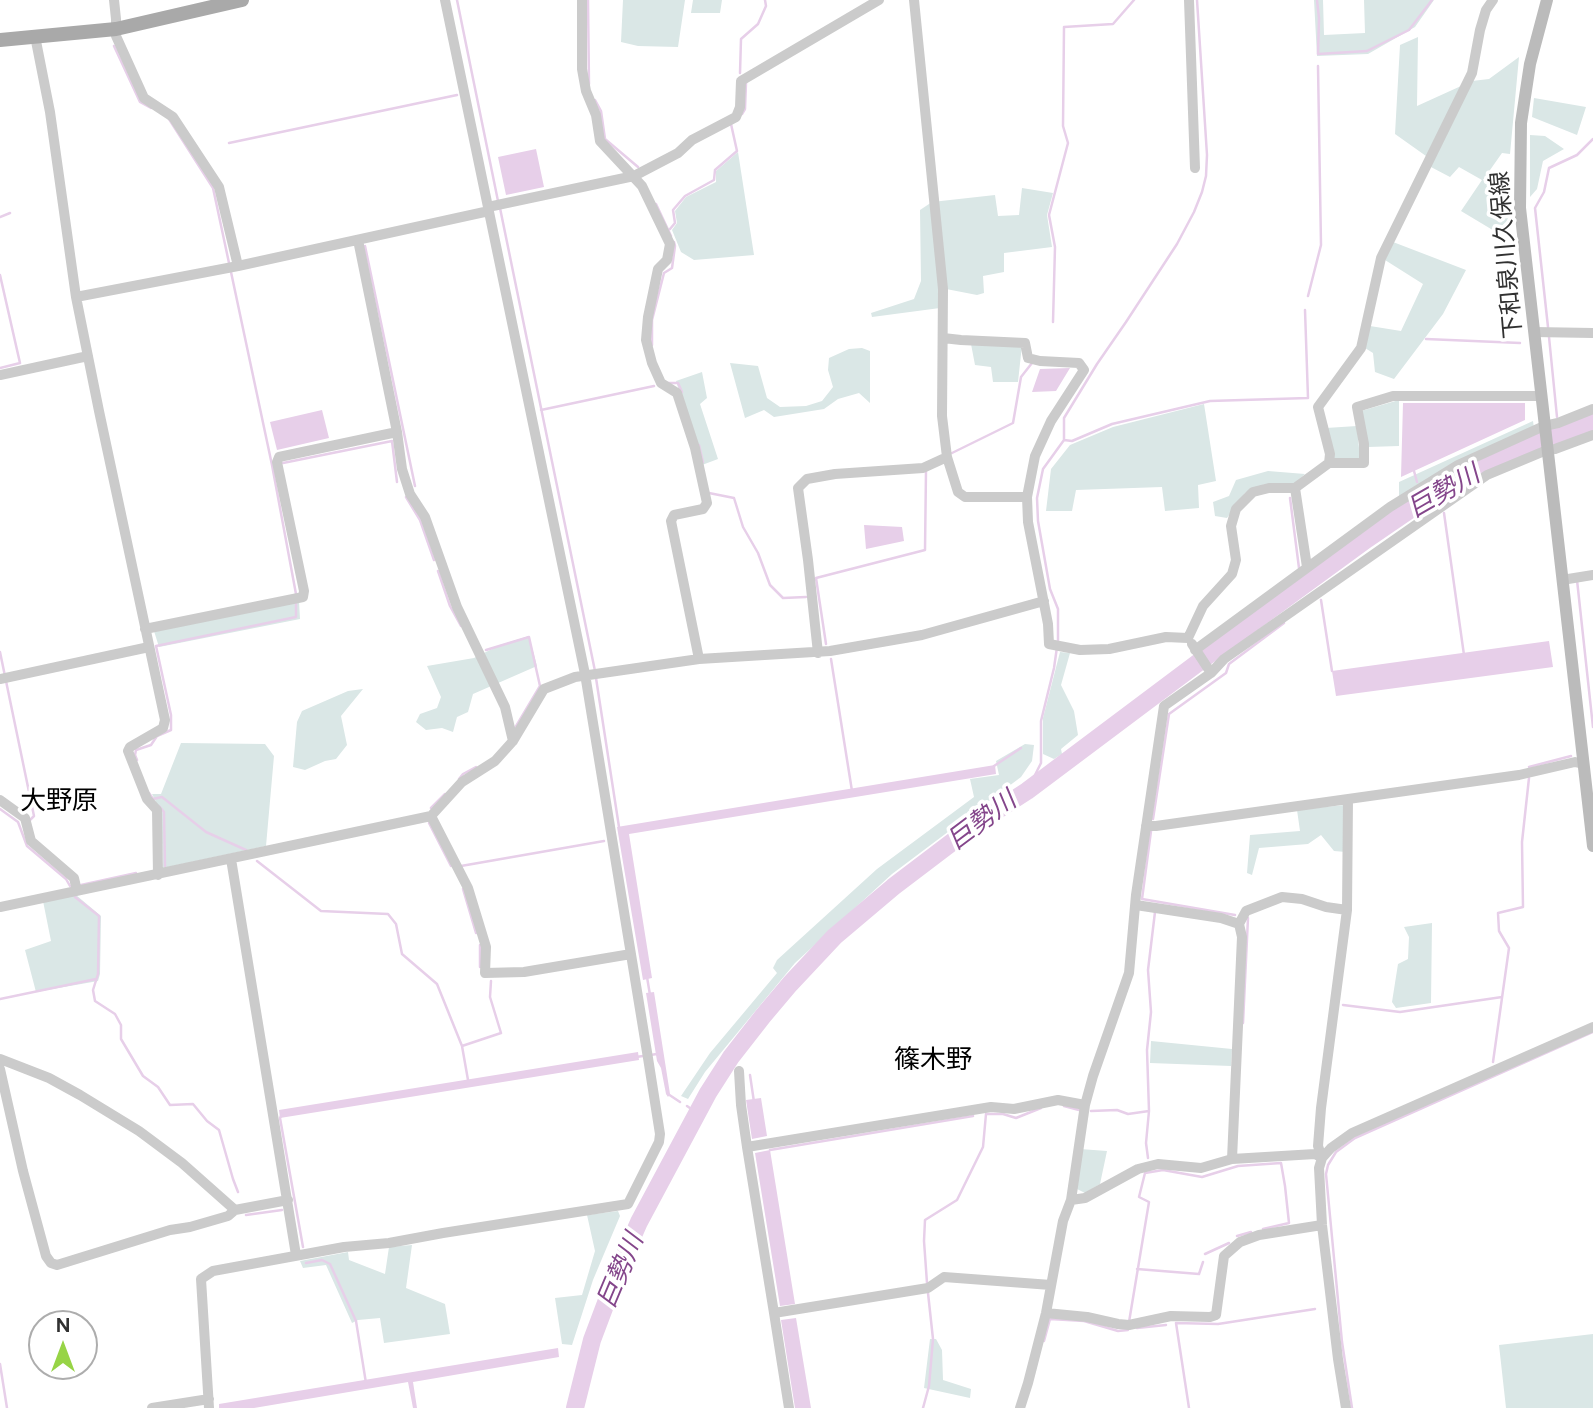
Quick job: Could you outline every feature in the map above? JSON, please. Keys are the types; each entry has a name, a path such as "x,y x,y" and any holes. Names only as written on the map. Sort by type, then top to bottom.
{"main road":[{"path":"0,40 116,29 242,0"}],"street":[{"path":"114,0 116,36 144,99 173,117 219,187 238,266"},
{"path":"152,1408 209,1404 201,1279 213,1271 344,1247 389,1243 628,1204 659,1142 648,1055 585,674 445,0"},
{"path":"582,0 582,69 586,91 596,115 600,141 642,186 670,243 667,260 658,269 646,340 661,383 677,393 695,448 707,503 703,509 674,515 671,520 699,659"},
{"path":"76,298 358,240 634,176 678,153 692,140 736,117 740,107 741,81 879,0"},
{"path":"914,0 943,289 942,416 947,457 958,492 965,497 1027,497"},
{"path":"1189,0 1195,168"},
{"path":"1329,463 1331,454 1318,407 1361,348 1381,257 1472,73 1483,20 1493,0"},
{"name":"下和泉川久保線","path":"1547,0 1530,64 1521,123 1520,162 1520,208 1547,450"},
{"path":"35,36 50,112 76,298 165,720 163,728 130,747 128,751 147,799 157,810 158,874"},
{"path":"358,240 402,469 410,494 425,517 457,607 505,707 513,741"},
{"path":"1534,332 1593,332"},
{"path":"943,338 1025,343 1028,358 1079,363 1084,370 1051,421 1039,447 1027,497 1028,522 1048,624 1049,644 1080,650 1109,649 1166,637 1188,638"},
{"path":"0,375 89,356"},
{"path":"1188,638 1203,606 1232,574 1236,560 1231,526 1236,509 1253,492 1269,488 1295,488 1329,463 1364,463 1364,444 1357,407 1393,397 1541,396"},
{"path":"1195,650 1390,508 1458,465 1544,426 1593,409"},
{"path":"145,629 303,597 304,591 277,462 279,457 397,432"},
{"path":"1020,1408 1046,1312 1063,1221 1071,1200 1085,1105 1129,973 1136,895 1164,706 1211,673 1224,659 1487,475 1547,450 1593,435"},
{"path":"1547,450 1572,578 1583,764 1593,846"},
{"path":"818,653 798,488 807,479 835,474 923,468 947,457"},
{"path":"1295,488 1307,567"},
{"path":"1572,578 1593,575"},
{"path":"0,907 431,816 463,782 495,761 513,741 544,690 585,674 699,659 818,653 922,635 1044,601"},
{"path":"1188,638 1211,673"},
{"path":"3,678 149,647"},
{"path":"1146,825 1156,826 1519,775 1574,762 1583,764"},
{"path":"1322,1158 1318,1146 1321,1108 1347,909 1348,799"},
{"path":"0,800 25,818 31,841 74,878 77,891"},
{"path":"431,816 468,888 486,947 485,973 524,972 631,954"},
{"path":"231,859 296,1255"},
{"path":"1232,1159 1242,937 1239,925 1246,911 1282,897 1347,909"},
{"path":"1136,905 1221,918 1239,925"},
{"path":"1346,1408 1322,1225 1319,1168 1322,1158 1352,1133 1593,1027"},
{"path":"0,1059 49,1078 139,1131 182,1163 235,1210"},
{"path":"0,1069 23,1171 46,1256 51,1263 57,1265 170,1230 216,1220 235,1210 288,1200"},
{"path":"739,1071 747,1147 789,1408"},
{"path":"747,1147 991,1107 1014,1109 1058,1100 1085,1105"},
{"path":"1071,1200 1085,1198 1138,1169 1158,1164 1202,1168 1232,1159 1315,1154 1322,1158"},
{"path":"1046,1312 1129,1325 1171,1316 1210,1317 1216,1315 1224,1256 1240,1242 1259,1235 1322,1225"},
{"path":"774,1313 928,1289 944,1277 1051,1285"}],"shaded area":[{"path":"623,0 685,0 678,47 638,46 621,42"},
{"path":"693,0 722,0 720,13 691,13"},
{"path":"1314,0 1323,0 1324,35 1365,33 1364,0 1434,0 1415,27 1368,54 1317,56"},
{"path":"1418,37 1417,106 1472,81 1489,79 1519,57 1510,154 1502,153 1483,180 1510,196 1511,217 1496,232 1461,211 1482,180 1459,167 1450,177 1429,166 1426,156 1395,134 1400,45"},
{"path":"1534,98 1586,107 1577,135 1532,117"},
{"path":"1530,135 1545,136 1564,149 1543,161 1537,189 1530,197"},
{"path":"536,149 544,187 506,195 498,157"},
{"path":"738,152 754,255 694,260 681,252 672,230 677,223 675,211 686,197 716,182 716,171"},
{"path":"1022,188 1053,193 1047,215 1052,247 1004,253 1004,272 983,276 984,293 977,295 941,288 940,308 872,317 871,313 914,299 921,281 920,210 932,202 995,195 998,216 1019,215"},
{"path":"1393,242 1466,270 1443,314 1394,379 1375,372 1373,353 1365,348 1370,326 1401,331 1423,284 1385,260"},
{"path":"971,344 1022,345 1018,382 993,382 991,367 975,365"},
{"path":"862,348 870,351 870,403 859,393 838,399 824,409 774,417 764,410 745,418 730,363 758,366 767,398 780,407 806,406 822,401 833,387 828,370 829,358 849,349"},
{"path":"1070,368 1056,391 1032,392 1040,369"},
{"path":"702,372 707,398 700,404 718,459 702,465 676,381"},
{"path":"1399,400 1399,446 1368,447 1361,411"},
{"path":"1403,403 1525,403 1525,420 1401,477"},
{"path":"1204,404 1216,481 1198,485 1199,508 1165,511 1162,487 1076,490 1072,511 1046,511 1051,469 1070,445 1113,427"},
{"path":"322,410 329,438 277,450 270,422"},
{"path":"1533,421 1534,428 1399,497 1399,482"},
{"path":"1357,426 1360,459 1334,458 1326,428"},
{"path":"1268,471 1305,474 1294,484 1265,484 1245,493 1227,518 1215,516 1213,502 1229,496 1236,480"},
{"path":"864,525 902,527 904,541 866,549"},
{"path":"299,601 300,619 159,647 154,631"},
{"path":"529,636 537,666 473,694 468,712 457,717 453,732 442,728 426,730 416,722 420,714 437,708 441,697 427,666 474,658 500,645"},
{"path":"1549,641 1553,667 1336,696 1332,671"},
{"path":"1060,652 1070,653 1061,685 1074,711 1078,735 1061,749 1062,754 1054,759 1043,754 1043,718"},
{"path":"363,689 341,716 347,745 336,759 305,770 293,767 297,722 302,711 348,691"},
{"path":"181,743 265,744 274,756 266,846 163,868 161,812 152,794 161,794"},
{"path":"1025,744 1034,745 1032,761 1021,777 892,874 795,963 705,1072 688,1099 681,1096 710,1053 777,973 773,968 777,960 877,869 974,797 970,779 999,775 996,761"},
{"path":"995,765 996,774 629,834 652,978 643,980 617,827"},
{"path":"1344,805 1346,852 1334,851 1321,835 1308,844 1259,848 1252,875 1247,873 1250,835 1300,831 1297,810"},
{"path":"76,895 101,916 98,981 36,992 25,950 51,941 43,901"},
{"path":"1432,923 1431,1003 1396,1008 1392,1002 1398,964 1408,959 1409,937 1404,927"},
{"path":"654,992 670,1094 668,1097 657,1061 646,993"},
{"path":"1151,1041 1232,1049 1231,1066 1150,1063"},
{"path":"638,1052 639,1060 280,1118 279,1110"},
{"path":"761,1098 767,1136 752,1139 746,1100"},
{"path":"1080,1149 1107,1151 1100,1184 1085,1193 1075,1188"},
{"path":"770,1150 795,1304 780,1306 755,1153"},
{"path":"618,1211 620,1216 593,1280 572,1345 562,1344 555,1298 582,1295 595,1251 587,1215"},
{"path":"412,1245 406,1288 445,1304 450,1334 384,1343 380,1318 352,1323 326,1265 303,1268 300,1261 348,1252 349,1260 385,1274 389,1247"},
{"path":"796,1318 811,1408 795,1408 781,1320"},
{"path":"1593,1334 1593,1408 1506,1408 1499,1345"},
{"path":"930,1339 936,1339 942,1350 943,1380 971,1389 970,1398 924,1388"},
{"path":"558,1348 559,1357 413,1382 417,1408 413,1408 408,1382 254,1408 219,1408 219,1404"}],"waterway":[{"path":"457,0 498,201"},
{"path":"588,0 589,84"},
{"path":"740,73 741,39 758,24 766,6 765,0"},
{"path":"1053,322 1055,247 1049,215 1068,143 1063,126 1064,27 1113,24 1134,0"},
{"path":"1027,791 1041,763 1041,721 1058,640 1058,609 1050,589 1038,521 1037,498 1043,469 1064,440 1064,418 1177,244 1202,192 1207,155 1197,0"},
{"path":"1317,0 1318,54 1367,51 1409,30 1432,0"},
{"path":"114,46 140,102 151,108"},
{"path":"1308,296 1321,245 1318,66"},
{"path":"742,114 745,109 746,83"},
{"path":"229,143 457,95"},
{"path":"595,100 601,111 605,139 638,167"},
{"path":"169,119 213,188 229,263"},
{"path":"670,229 675,223 673,210 685,196 714,180 715,170 737,151 731,124"},
{"path":"1548,327 1535,208 1544,192 1549,168 1577,155 1593,139"},
{"path":"656,204 671,236"},
{"path":"500,208 595,671"},
{"path":"0,217 10,213"},
{"path":"652,345 652,320 664,273 672,268 674,242"},
{"path":"365,246 415,486"},
{"path":"231,272 296,594"},
{"path":"0,275 20,363 0,368"},
{"path":"1064,440 1072,441 1112,424 1210,401 1308,398 1305,310"},
{"path":"1549,337 1557,417"},
{"path":"1426,339 1520,343"},
{"path":"952,453 1013,423 1021,377 1032,363"},
{"path":"667,383 678,383 682,392"},
{"path":"541,410 654,386"},
{"name":"巨勢川","path":"575,1408 592,1340 621,1263 639,1222 708,1093 731,1057 763,1016 835,936 893,887 976,824 1027,791 1215,650 1421,502 1461,477 1593,422"},
{"path":"283,463 392,441 397,482"},
{"path":"699,445 703,462"},
{"path":"826,644 816,578 925,550 926,470"},
{"path":"1414,471 1417,482"},
{"path":"709,493 734,498 743,527 758,553 770,585 783,598 806,597"},
{"path":"406,497 420,520 434,560"},
{"path":"1290,498 1299,568"},
{"path":"1444,513 1464,655"},
{"path":"438,571 450,606 461,626"},
{"path":"1577,580 1593,727"},
{"path":"1321,600 1332,671"},
{"path":"137,760 136,750 151,745 157,736 171,730 171,715 156,646 296,617 296,601"},
{"path":"1153,819 1169,714 1226,673 1229,664 1284,623"},
{"path":"486,650 529,637 540,686 515,728"},
{"path":"0,652 34,816 30,820"},
{"path":"831,659 852,791"},
{"path":"596,678 619,827"},
{"path":"994,766 1021,748"},
{"path":"1529,767 1571,756"},
{"path":"459,779 476,767"},
{"path":"1493,1062 1509,948 1499,931 1498,913 1523,907 1522,842 1529,778"},
{"path":"149,793 153,799 162,797 206,832 246,850"},
{"path":"431,808 445,794"},
{"path":"159,806 164,812 165,866"},
{"path":"0,809 18,822 27,846 66,879 70,886"},
{"path":"429,823 451,866"},
{"path":"1151,831 1142,899 1235,915"},
{"path":"461,866 604,841"},
{"path":"257,861 321,911 388,914 396,924 402,954 437,984 462,1046"},
{"path":"81,885 136,873"},
{"path":"463,889 476,933"},
{"path":"75,897 99,916 98,974 93,990 95,1001 115,1014 121,1025 121,1039 143,1076 158,1087 170,1105 193,1104 207,1121 219,1130 238,1192"},
{"path":"1148,1158 1147,1050 1151,1012 1148,970 1155,912"},
{"path":"1243,1023 1248,918"},
{"path":"480,945 480,967"},
{"path":"647,977 650,995"},
{"path":"0,999 96,979"},
{"path":"468,1080 462,1046 501,1033 490,997 491,981"},
{"path":"1343,1005 1400,1012 1502,997"},
{"path":"1352,1408 1342,1342 1326,1174 1336,1152 1355,1138 1593,1032"},
{"path":"636,1057 657,1054"},
{"path":"750,1075 754,1102"},
{"path":"668,1094 680,1102"},
{"path":"687,1106 697,1113"},
{"path":"1064,1106 1079,1110"},
{"path":"927,1283 925,1220 957,1200 983,1147 986,1114 1003,1114 1016,1118 1041,1108"},
{"path":"1091,1111 1117,1110 1128,1114 1149,1111"},
{"path":"281,1116 303,1247"},
{"path":"770,1150 973,1116"},
{"path":"1129,1322 1149,1202 1139,1197 1145,1173 1163,1170 1202,1177 1238,1166 1281,1163 1289,1223 1263,1229"},
{"path":"246,1215 282,1210"},
{"path":"1237,1236 1251,1232"},
{"path":"1205,1254 1229,1243"},
{"path":"306,1263 322,1260 330,1264 356,1321 366,1383"},
{"path":"1137,1269 1199,1274 1203,1262"},
{"path":"923,1408 929,1386 933,1339 928,1293"},
{"path":"1189,1408 1176,1323 1218,1324 1315,1309"},
{"path":"1044,1341 1050,1319 1084,1321 1118,1331 1128,1330"},
{"path":"1137,1328 1166,1325"},
{"path":"0,1364 7,1408"}],"district":[{"name":"大野原","path":"59,801"},
{"name":"篠木野","path":"933,1060"}]}
